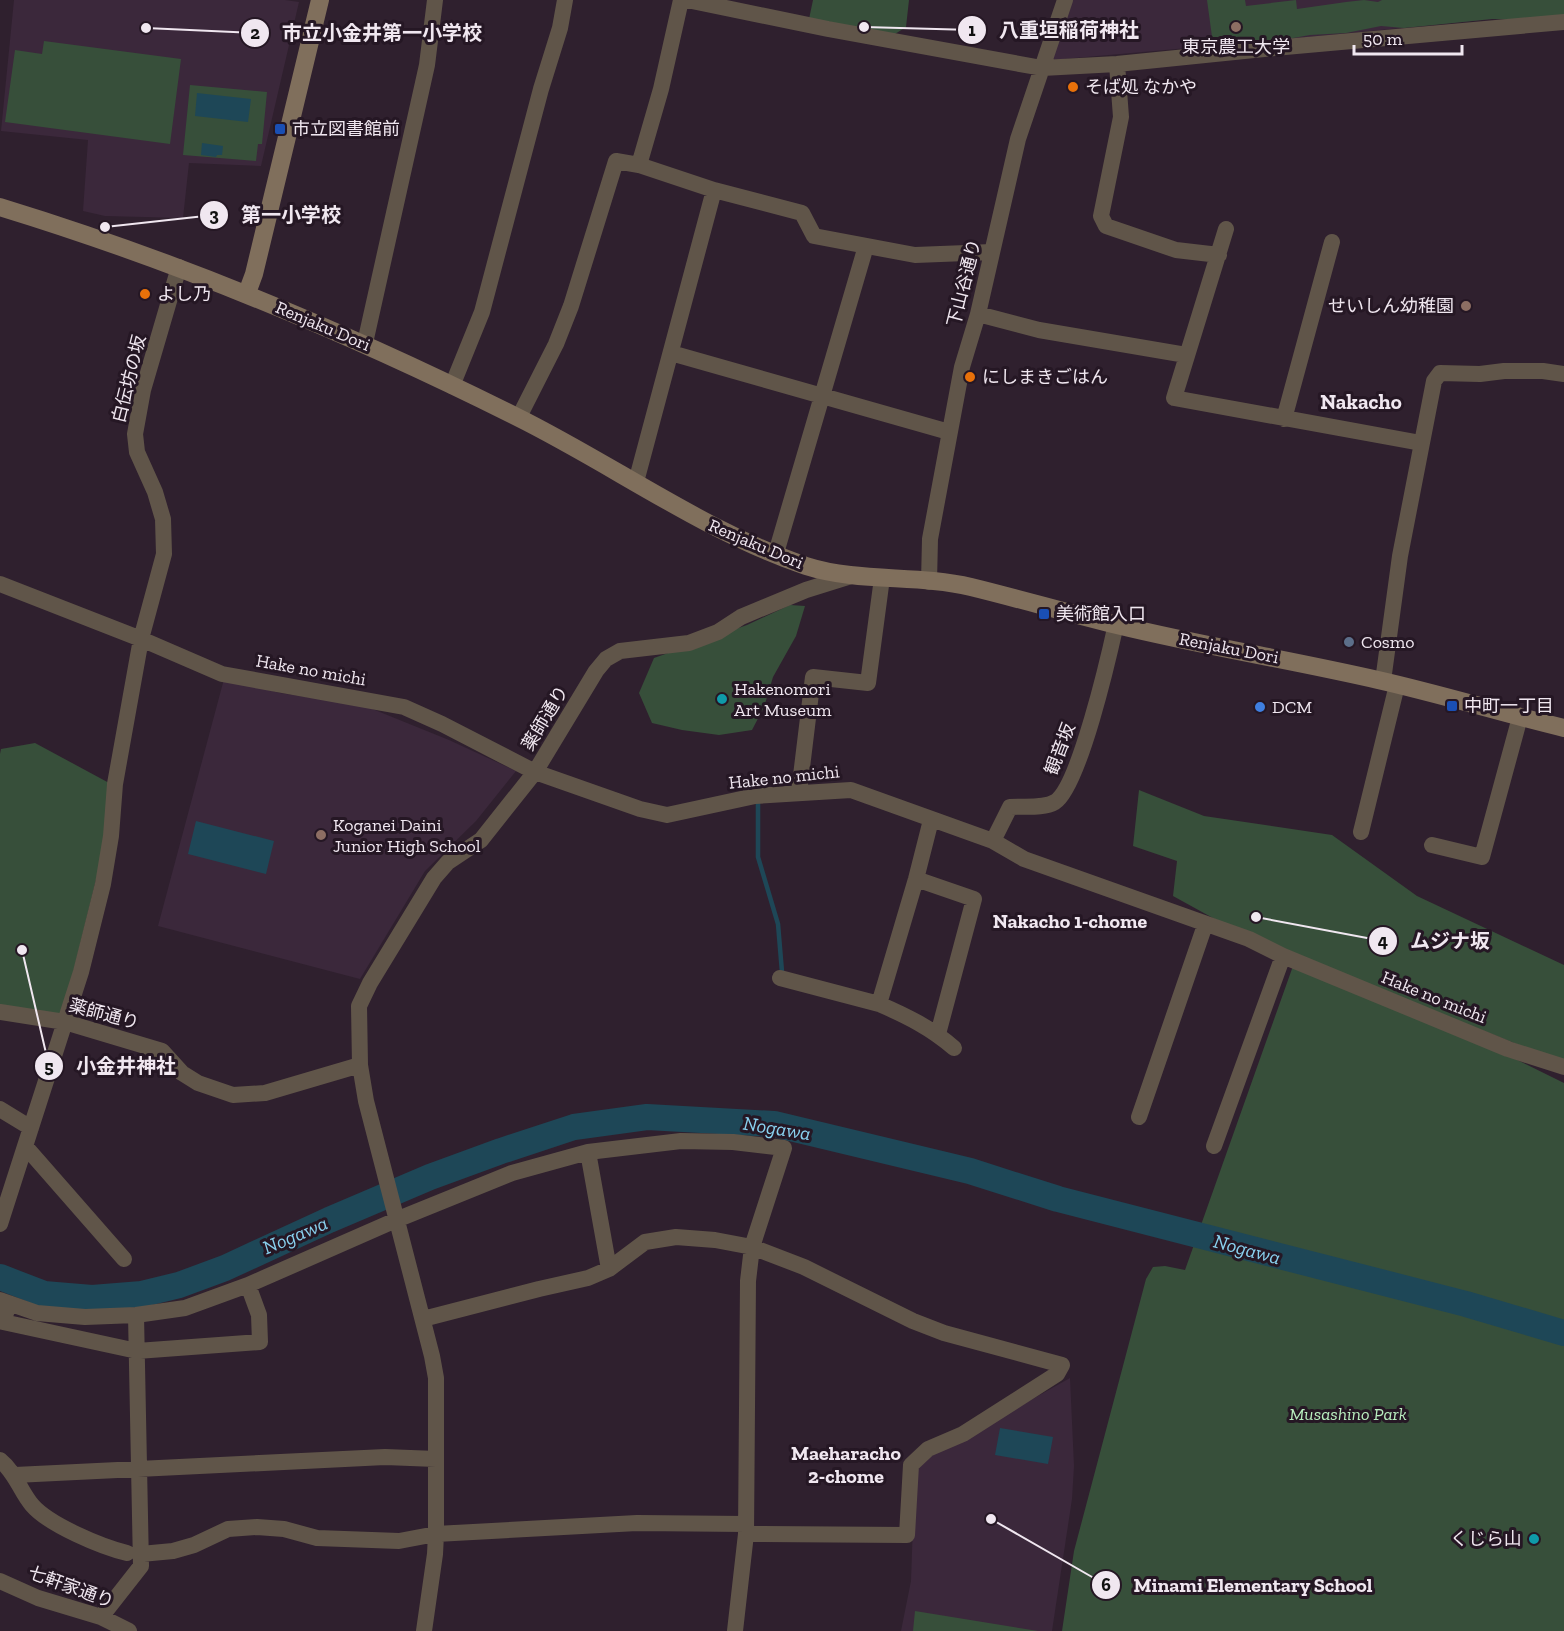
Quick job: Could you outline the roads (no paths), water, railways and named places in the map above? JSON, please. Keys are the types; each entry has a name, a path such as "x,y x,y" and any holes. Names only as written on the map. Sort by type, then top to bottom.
{"main road":[{"path":"247,293 254,274 320,0"},
{"name":"Renjaku Dori","path":"0,207 179,267 365,343 519,417 705,523 808,567 854,575 964,585 1116,624 1390,683 1564,728"}],"street":[{"path":"365,343 427,65 435,0"},
{"path":"452,386 482,312 541,89 560,28 565,0"},
{"path":"639,165 661,89 681,0"},
{"path":"687,0 769,8 1042,68 1117,64 1285,46 1564,22"},
{"name":"下山谷通り","path":"929,582 930,539 962,367 978,314 1018,139 1065,0"},
{"path":"1117,64 1121,117 1101,216 1107,226 1176,250 1219,255"},
{"path":"519,417 556,344 567,316 601,215 616,161 639,165 714,190 802,213 814,236 915,255 992,252"},
{"path":"636,482 714,190"},
{"path":"1226,229 1174,398 1421,443"},
{"path":"1284,419 1332,242"},
{"path":"776,553 866,246"},
{"name":"白伝坊の坂","path":"0,1224 81,972 103,884 111,836 115,784 141,639 164,554 163,519 155,492 137,452 135,434 143,390 179,267"},
{"path":"978,314 1039,330 1186,355"},
{"path":"671,353 949,432"},
{"path":"1361,832 1390,683 1400,556 1434,381 1440,373 1480,374 1544,370 1564,374"},
{"name":"薬師通り","path":"0,1012 65,1022 162,1051 182,1073 198,1083 233,1095 264,1093 360,1065 359,1006 398,936 434,878 448,862 481,840 535,772 596,671 606,659 620,651 689,643 718,632 741,617 806,590 854,575"},
{"path":"799,792 813,677 868,683 882,578"},
{"name":"Hake no michi","path":"0,584 141,639 222,674 404,707 442,723 535,772 640,809 667,815 755,796 851,790 993,842 1024,859 1249,939 1283,956 1508,1049 1564,1067"},
{"name":"観音坂","path":"993,842 1010,807 1040,806 1056,802 1064,792 1097,706 1116,624"},
{"path":"1432,845 1482,858 1520,717"},
{"path":"879,1004 931,820"},
{"path":"916,879 974,899 938,1034"},
{"path":"1139,1117 1205,925"},
{"path":"1214,1146 1283,956"},
{"path":"780,978 879,1004 913,1019 938,1034 954,1048"},
{"path":"360,1065 366,1101 423,1319 436,1378 436,1534 424,1631"},
{"path":"0,1109 31,1128"},
{"path":"248,1285 259,1315 260,1342 137,1351 3,1322 5,1302 37,1313 85,1317 136,1315 185,1308 248,1285 396,1220 512,1173 588,1152 681,1141 733,1142 784,1148 752,1247 748,1281 746,1529 735,1631"},
{"path":"26,1146 124,1259"},
{"path":"588,1152 609,1269"},
{"path":"0,1460 15,1475 32,1505 48,1519 91,1542 134,1554 173,1551 194,1545 228,1529 257,1527 284,1529 317,1538 399,1541 436,1534 637,1524 907,1535 911,1465 928,1449 963,1434 1048,1381 1057,1374 1062,1365 944,1333 882,1306 804,1267 752,1247 715,1240 676,1237 645,1242 609,1269 588,1278 539,1288 423,1319"},
{"path":"101,1617 141,1566 134,1554 139,1469 136,1315"},
{"path":"15,1475 385,1456 436,1459"},
{"name":"七軒家通り","path":"0,1581 38,1598 101,1617 129,1631"}],"water":[{"path":"197,93 251,99 248,122 195,116"},
{"path":"202,143 223,146 222,155 216,157 201,155"},
{"path":"196,821 274,841 266,874 188,854"},
{"path":"1000,1428 1053,1437 1048,1464 995,1455"}],"waterway":[{"path":"758,800 758,857 778,924 782,972"},
{"name":"Nogawa","path":"0,1277 44,1294 92,1298 142,1294 179,1285 225,1268 430,1177 501,1151 574,1127 647,1117 774,1124 970,1171 1058,1199 1466,1304 1564,1333"}],"place":[{"name":"八重垣稲荷神社","path":"864,27"},
{"name":"東京農工大学","path":"1236,27"},
{"name":"市立小金井第一小学校","path":"146,28"},
{"name":"そば処 なかや","path":"1073,87"},
{"name":"市立図書館前","path":"280,129"},
{"name":"第一小学校","path":"105,227"},
{"name":"よし乃","path":"145,294"},
{"name":"せいしん幼稚園","path":"1466,306"},
{"name":"にしまきごはん","path":"970,377"},
{"name":"美術館入口","path":"1044,614"},
{"name":"Cosmo","path":"1349,642"},
{"name":"Hakenomori Art Museum","path":"722,699"},
{"name":"中町一丁目","path":"1452,706"},
{"name":"DCM","path":"1260,707"},
{"name":"Koganei Daini Junior High School","path":"321,835"},
{"name":"ムジナ坂","path":"1256,917"},
{"name":"小金井神社","path":"22,950"},
{"name":"Minami Elementary School","path":"991,1519"},
{"name":"くじら山","path":"1534,1539"}],"district":[{"name":"Nakacho","path":"1361,402"},
{"name":"Nakacho 1-chome","path":"1070,921"},
{"name":"Maeharacho 2-chome","path":"846,1464"}],"park label":[{"name":"Musashino Park","path":"1348,1414"}]}
